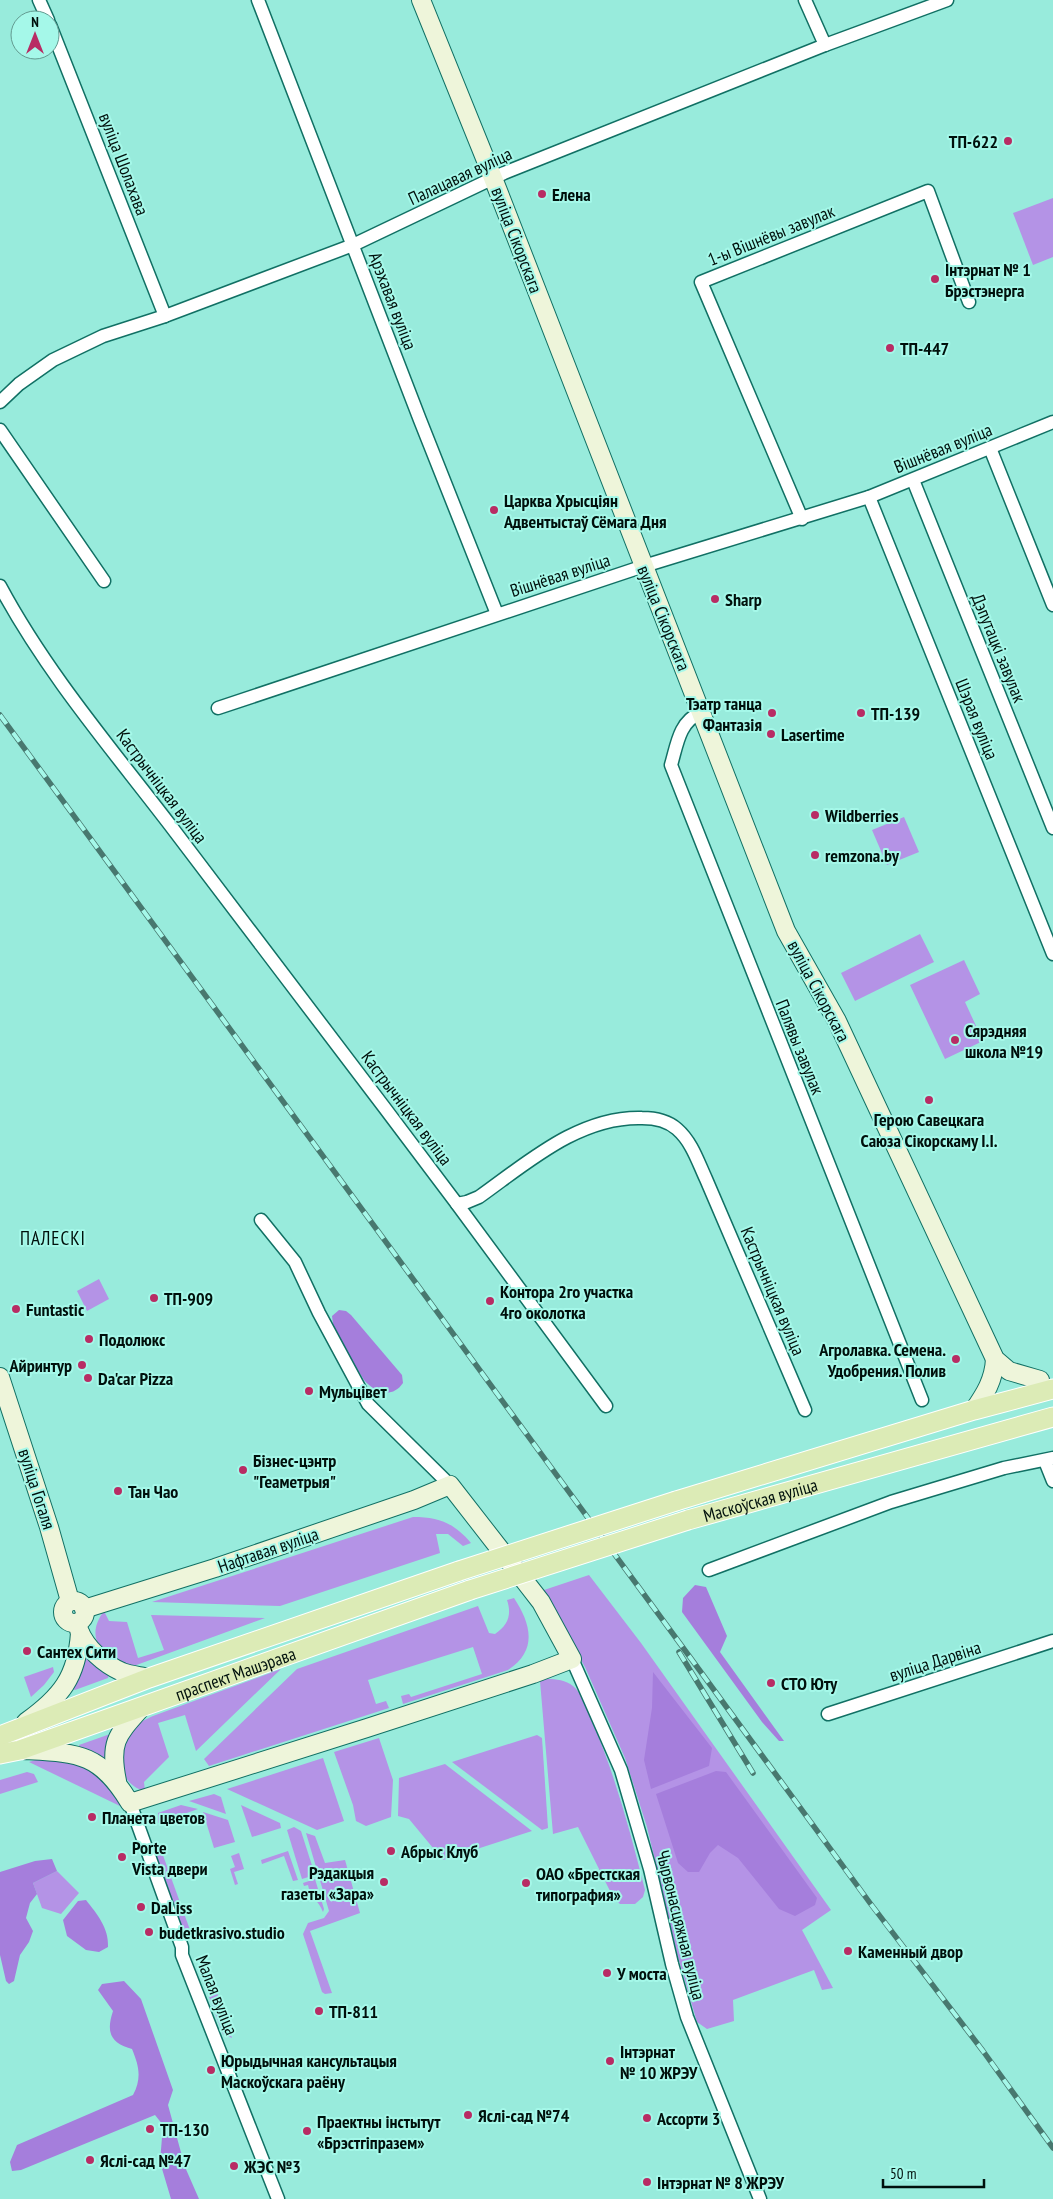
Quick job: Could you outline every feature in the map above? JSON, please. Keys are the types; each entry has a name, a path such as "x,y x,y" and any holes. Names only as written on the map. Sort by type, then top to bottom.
{"main road":[{"name":"Маскоўская вуліца","path":"459,1571 676,1501 974,1410 1049,1382"},
{"name":"Маскоўская вуліца","path":"470,1590 688,1520 1053,1417"},
{"name":"праспект Машэрава","path":"8,1733 149,1678 459,1571"},
{"name":"праспект Машэрава","path":"0,1754 20,1750 470,1590"}],"street":[{"name":"Арэхавая вуліца","path":"258,0 497,614"},
{"name":"вуліца Сікорскага","path":"421,0 499,176 644,566 786,931 837,1021 995,1359 1014,1374 1049,1382"},
{"path":"805,0 825,45"},
{"name":"Палацавая вуліца","path":"0,402 18,384 53,360 103,336 165,316 353,245 499,176 825,45 947,0"},
{"name":"вуліца Шолахава","path":"60,50 165,316"},
{"name":"1-ы Вішнёвы завулак","path":"802,519 701,282 928,191 968,302"},
{"name":"Вішнёвая вуліца","path":"218,708 644,566 869,498 1053,422"},
{"path":"0,430 104,581"},
{"path":"990,448 1048,576 1053,606"},
{"name":"Дэпутацкі завулак","path":"913,480 1053,828"},
{"name":"Шэрая вуліца","path":"869,498 1053,954"},
{"name":"Кастрычніцкая вуліца","path":"0,586 28,635 87,716 298,991 456,1204 479,1197 552,1146 597,1125 632,1117 650,1118 675,1127 690,1144 805,1410"},
{"name":"Палявы завулак","path":"700,713 690,717 684,725 670,765 922,1400"},
{"path":"456,1204 606,1406"},
{"path":"20,1750 74,1754 100,1766 117,1781 130,1803 534,1674 572,1659 541,1602 450,1485 368,1404 319,1313 295,1262 261,1220"},
{"path":"974,1410 989,1388 995,1369 995,1359"},
{"name":"вуліца Гогаля","path":"0,1377 78,1617"},
{"path":"709,1570 891,1502 1004,1468 1049,1459 1053,1482"},
{"name":"Нафтавая вуліца","path":"78,1617 414,1500 450,1485"},
{"path":"78,1617 103,1661 122,1672 149,1678"},
{"path":"8,1733 48,1706 63,1688 74,1668 79,1650 78,1617"},
{"name":"вуліца Дарвіна","path":"828,1714 1053,1641"},
{"name":"Чырвонасцяжная вуліца","path":"572,1659 621,1770 650,1869 672,1964 687,2017 760,2199"},
{"path":"117,1781 113,1761 118,1735 142,1707"},
{"name":"Малая вуліца","path":"130,1803 182,1947 182,1954 278,2199"}],"shaded area":[{"path":"1053,198 1053,257 1033,265 1013,213"},
{"path":"904,817 919,852 887,865 872,830"},
{"path":"920,934 934,962 855,1001 841,973"},
{"path":"964,960 980,994 965,1002 983,1041 945,1059 910,985"},
{"path":"99,1279 109,1299 87,1311 77,1291"},
{"path":"339,1310 346,1311 351,1315 402,1375 403,1383 399,1388 389,1393 378,1391 364,1380 334,1331 332,1316"},
{"path":"413,1517 431,1518 445,1522 458,1530 471,1543 463,1546 448,1534 436,1534 440,1553 280,1606 152,1602"},
{"path":"589,1575 641,1643 831,1910 802,1930 833,1988 822,1990 814,1970 733,2000 734,2021 707,2029 697,2022 678,1957 647,1827 625,1758 585,1667 541,1591"},
{"path":"695,1585 706,1587 727,1636 720,1652 784,1741 779,1741 762,1722 682,1612 683,1598"},
{"path":"514,1598 524,1617 529,1636 524,1654 508,1670 403,1704 401,1696 409,1694 411,1697 482,1674 473,1647 368,1680 376,1704 386,1701 389,1708 209,1766 204,1759 297,1669 478,1606 489,1633 495,1634 508,1619 507,1600"},
{"path":"104,1611 109,1621 127,1622 138,1658 164,1650 151,1615 265,1618 131,1667 105,1653 96,1639 98,1621"},
{"path":"86,1654 109,1674 108,1678 75,1690 73,1689"},
{"path":"53,1667 54,1672 31,1697 24,1677"},
{"path":"281,1669 196,1751 185,1715 158,1723 169,1757 144,1782 145,1791 135,1787 128,1780 123,1772 121,1753 129,1734 140,1723 153,1716"},
{"path":"653,1672 712,1748 709,1766 651,1789 644,1760 652,1708"},
{"path":"547,1679 564,1681 576,1689 584,1701 600,1740 634,1846 645,1890 643,1897 635,1904 620,1904 614,1899 578,1827 553,1834 540,1681"},
{"path":"113,1733 107,1762 80,1748 79,1745"},
{"path":"537,1735 542,1738 548,1828 542,1830 452,1762"},
{"path":"379,1738 393,1780 391,1817 366,1826 356,1821 353,1805 334,1752"},
{"path":"42,1758 80,1761 112,1787 122,1807 29,1762"},
{"path":"323,1758 344,1821 317,1830 227,1789"},
{"path":"445,1764 532,1831 443,1860 409,1819 398,1816 399,1778"},
{"path":"716,1771 726,1772 817,1898 815,1905 795,1916 779,1909 738,1858 718,1845 710,1853 699,1872 688,1872 678,1863 656,1794"},
{"path":"27,1772 34,1774 38,1782 0,1794 0,1780"},
{"path":"214,1794 221,1797 226,1814 189,1801"},
{"path":"181,1805 198,1809 158,1823 158,1813"},
{"path":"241,1805 280,1823 281,1828 252,1837"},
{"path":"203,1812 228,1820 235,1842 214,1848"},
{"path":"294,1827 301,1831 315,1875 302,1879 287,1830"},
{"path":"306,1833 315,1836 325,1863 345,1860 360,1913 310,1931 332,1993 325,1994 322,1992 303,1934 308,1923 324,1918 329,1911"},
{"path":"160,1847 190,1933 183,1930 155,1852"},
{"path":"288,1851 298,1880 293,1881 284,1856 262,1864 261,1860"},
{"path":"239,1853 244,1869 234,1872 238,1884 235,1885 230,1869 235,1867 231,1856"},
{"path":"52,1859 57,1871 33,1883 37,1894 30,1903 26,1918 33,1931 29,1942 20,1955 14,1981 9,1984 6,1981 0,1955 0,1872 35,1861"},
{"path":"57,1871 79,1893 61,1914 42,1908 33,1883"},
{"path":"315,1879 324,1909 323,1912 308,1885 304,1886 303,1883"},
{"path":"86,1900 102,1922 107,1934 108,1947 99,1952 86,1950 67,1936 63,1920 78,1901"},
{"path":"202,1967 213,1981 232,2038 223,2034 200,1973"},
{"path":"124,1981 141,1999 173,2090 168,2105 185,2167 199,2199 171,2199 160,2162 163,2125 155,2115 21,2170 12,2171 10,2162 17,2145 133,2095 138,2083 138,2072 132,2049 114,2040 110,2031 113,2011 98,1990 102,1984"}],"railway":[{"path":"0,715 870,1903 983,2051 1053,2148"},
{"path":"679,1652 753,1773"}],"place":[{"name":"ТП-622","path":"1008,141"},
{"name":"Елена","path":"542,194"},
{"name":"Інтэрнат № 1 Брэстэнерга","path":"935,279"},
{"name":"ТП-447","path":"890,348"},
{"name":"Царква Хрысціян Адвентыстаў Сёмага Дня","path":"494,510"},
{"name":"Sharp","path":"715,599"},
{"name":"Тэатр танца Фантазія","path":"772,713"},
{"name":"ТП-139","path":"861,713"},
{"name":"Lasertime","path":"771,734"},
{"name":"Wildberries","path":"815,815"},
{"name":"remzona.by","path":"815,855"},
{"name":"Сярэдняя школа №19","path":"955,1040"},
{"name":"Герою Савецкага Саюза Сікорскаму І.І.","path":"929,1100"},
{"name":"ТП-909","path":"154,1298"},
{"name":"Контора 2го участка 4го околотка","path":"490,1301"},
{"name":"Funtastic","path":"16,1309"},
{"name":"Подолюкс","path":"89,1339"},
{"name":"Агролавка. Семена. Удобрения. Полив","path":"956,1359"},
{"name":"Айринтур","path":"82,1365"},
{"name":"Da'car Pizza","path":"88,1378"},
{"name":"Мульцівет","path":"309,1391"},
{"name":"Бізнес-цэнтр \"Геаметрыя\"","path":"243,1470"},
{"name":"Тан Чао","path":"118,1491"},
{"name":"Сантех Сити","path":"27,1651"},
{"name":"СТО Юту","path":"771,1683"},
{"name":"Планета цветов","path":"92,1817"},
{"name":"Абрыс Клуб","path":"391,1851"},
{"name":"Porte Vista двери","path":"122,1857"},
{"name":"Рэдакцыя газеты «Зара»","path":"384,1882"},
{"name":"ОАО «Брестская типография»","path":"526,1883"},
{"name":"DaLiss","path":"141,1907"},
{"name":"budetkrasivo.studio","path":"149,1932"},
{"name":"Каменный двор","path":"848,1951"},
{"name":"У моста","path":"607,1973"},
{"name":"ТП-811","path":"319,2011"},
{"name":"Інтэрнат № 10 ЖРЭУ","path":"610,2061"},
{"name":"Юрыдычная кансультацыя Маскоўскага раёну","path":"211,2070"},
{"name":"Яслі-сад №74","path":"468,2115"},
{"name":"Ассорти 3","path":"647,2118"},
{"name":"ТП-130","path":"150,2129"},
{"name":"Праектны інстытут «Брэстгіпразем»","path":"307,2131"},
{"name":"Яслі-сад №47","path":"90,2160"},
{"name":"ЖЭС №3","path":"234,2166"},
{"name":"Інтэрнат № 8 ЖРЭУ","path":"647,2182"}],"district":[{"name":"ПАЛЕСКІ","path":"53,1238"}]}
